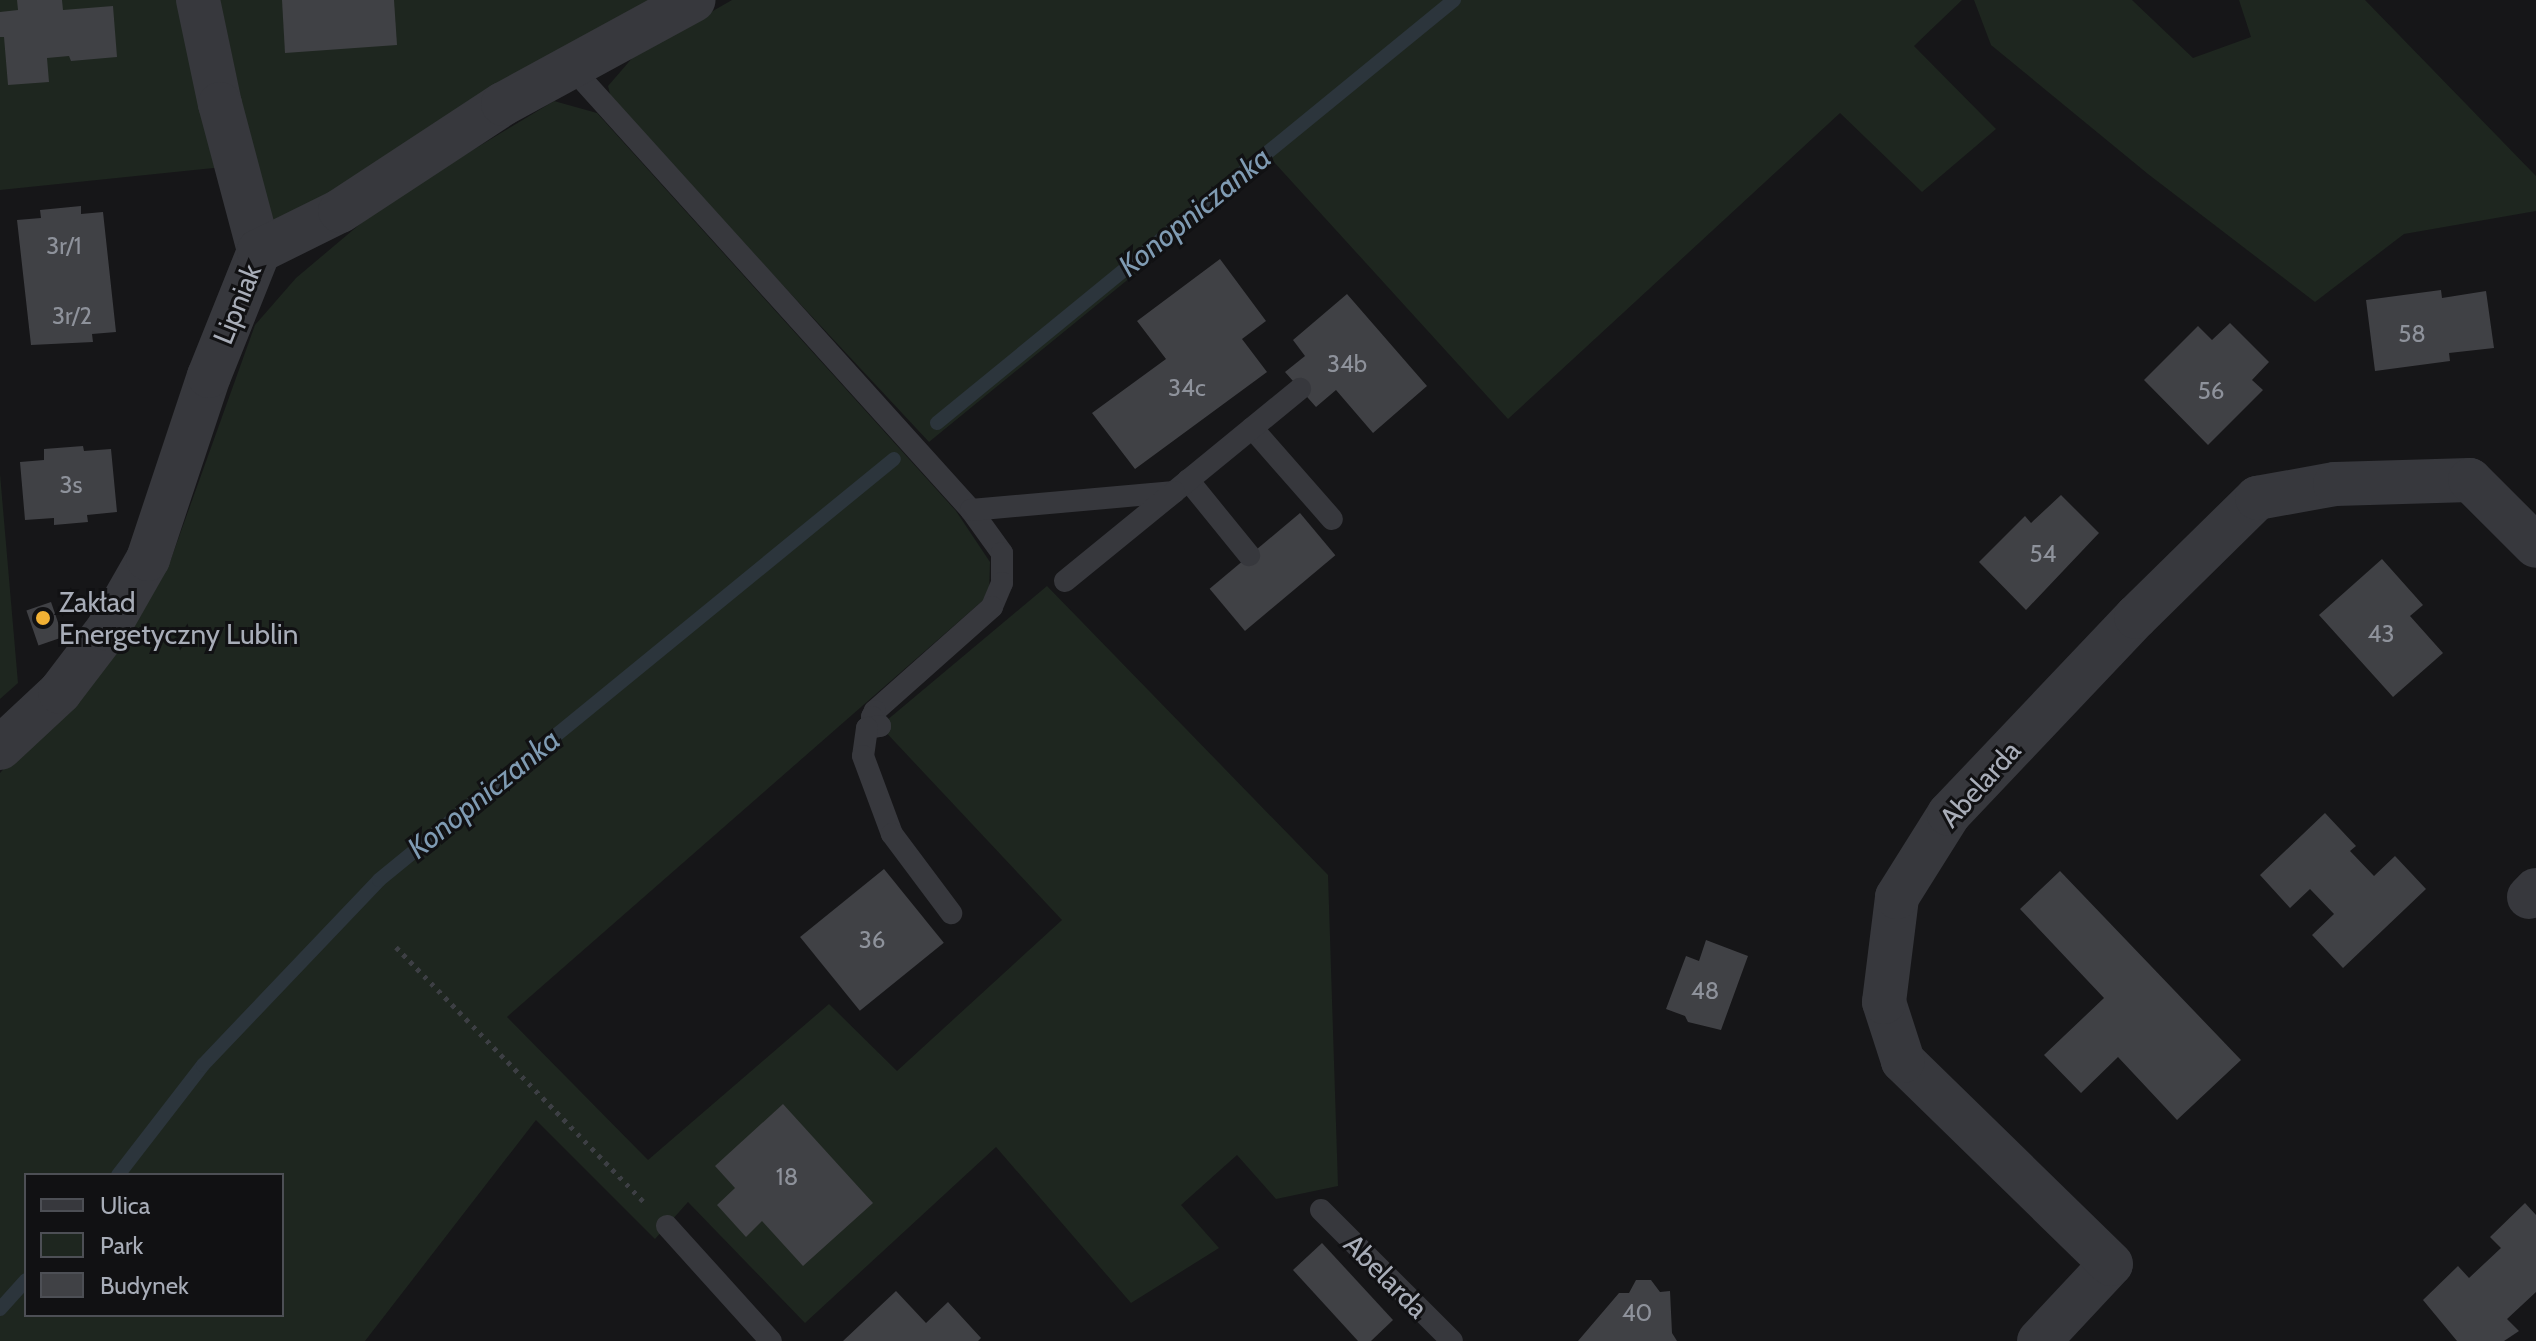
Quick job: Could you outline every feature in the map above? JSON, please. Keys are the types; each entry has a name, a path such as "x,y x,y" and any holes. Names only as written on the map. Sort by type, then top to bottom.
{"street":[{"path":"198,0 220,104 259,251"},
{"name":"Lipniak","path":"0,748 60,692 108,629 148,559 209,376 259,251 340,211 503,104 694,0"},
{"name":"Abelarda","path":"2039,1341 2111,1264 1903,1061 1884,1002 1897,897 1934,837 1949,814 2136,617 2257,498 2335,484 2470,480 2536,546"}],"lane":[{"path":"571,67 971,510 1002,553 1002,583 992,607 875,711 872,717 880,726 867,728 863,756 892,834 951,913"},
{"path":"1065,581 1300,389"},
{"path":"1252,428 1332,519"},
{"path":"971,510 1181,486"},
{"path":"1181,486 1249,555"},
{"name":"Abelarda","path":"1321,1210 1452,1341"},
{"path":"667,1226 771,1341"}],"path":[{"path":"396,947 667,1226"}],"green space":[{"path":"0,0 674,0 259,251 233,166 0,190"},
{"path":"732,0 1962,0 1914,46 1996,129 1922,192 1840,113 1508,419 1273,161 929,442 612,102 608,86 634,56"},
{"path":"1974,0 2132,0 2193,58 2251,37 2239,0 2365,0 2536,176 2536,211 2404,234 2315,302 2148,174 1991,45"},
{"path":"554,101 597,113 956,511 990,562 989,595 507,1017 648,1160 829,1004 897,1071 1062,920 880,726 1047,586 1328,875 1338,1186 1276,1199 1237,1155 1181,1205 1219,1248 1131,1303 996,1147 805,1323 688,1202 655,1239 536,1120 365,1341 0,1341 0,773 130,629 171,559 255,325 296,278 385,203"},
{"path":"0,474 18,683 0,699"}],"building":[{"path":"17,0 62,0 63,10 113,6 117,57 71,61 69,56 47,58 49,82 8,85 4,37 0,37 0,12 18,10"},
{"path":"282,0 394,0 397,45 285,53"},
{"path":"81,206 81,214 103,212 116,332 92,334 93,342 31,345 17,220 41,218 40,210"},
{"path":"1220,259 1266,321 1242,339 1267,372 1135,469 1092,413 1166,359 1137,321"},
{"path":"2441,290 2442,298 2486,291 2494,348 2449,353 2450,361 2375,371 2366,300"},
{"path":"1347,294 1427,386 1373,433 1336,390 1316,407 1285,372 1305,356 1293,340"},
{"path":"2230,323 2269,362 2252,380 2263,390 2208,445 2144,380 2198,326 2212,340"},
{"path":"83,446 84,451 111,449 117,512 87,515 88,522 54,525 54,518 25,520 20,462 44,460 44,449"},
{"path":"2061,495 2099,533 2026,610 1979,562 2025,516 2031,523"},
{"path":"1300,513 1335,555 1245,631 1210,589"},
{"path":"2382,559 2423,605 2410,616 2443,653 2393,697 2319,615"},
{"name":"Zakład Energetyczny Lublin","path":"51,602 63,637 38,645 26,610"},
{"path":"2325,813 2356,846 2350,851 2374,876 2395,856 2426,889 2343,968 2312,935 2334,914 2310,889 2290,908 2260,875"},
{"path":"884,869 944,943 860,1011 800,937"},
{"path":"2060,871 2241,1060 2177,1120 2118,1057 2081,1093 2044,1055 2104,998 2020,909"},
{"path":"1706,940 1748,956 1721,1030 1688,1022 1685,1016 1666,1009 1686,956 1699,961"},
{"path":"783,1104 873,1203 803,1266 762,1221 746,1237 717,1205 735,1188 715,1166"},
{"path":"2525,1203 2536,1215 2536,1292 2507,1319 2519,1331 2504,1341 2457,1341 2423,1300 2458,1266 2469,1278 2501,1248 2490,1237"},
{"path":"1322,1243 1393,1320 1371,1341 1358,1341 1293,1270"},
{"path":"1636,1280 1651,1280 1660,1292 1670,1291 1672,1333 1677,1341 1578,1341 1619,1293 1629,1293"},
{"path":"896,1291 926,1323 948,1302 981,1338 978,1341 843,1341"}],"waterway":[{"name":"Konopniczanka","path":"937,423 1454,0"},
{"name":"Konopniczanka","path":"120,1173 203,1065 379,880 894,459"},
{"name":"Konopniczanka","path":"0,1309 24,1282"}],"place":[{"name":"Zakład Energetyczny Lublin","path":"43,618"}]}
